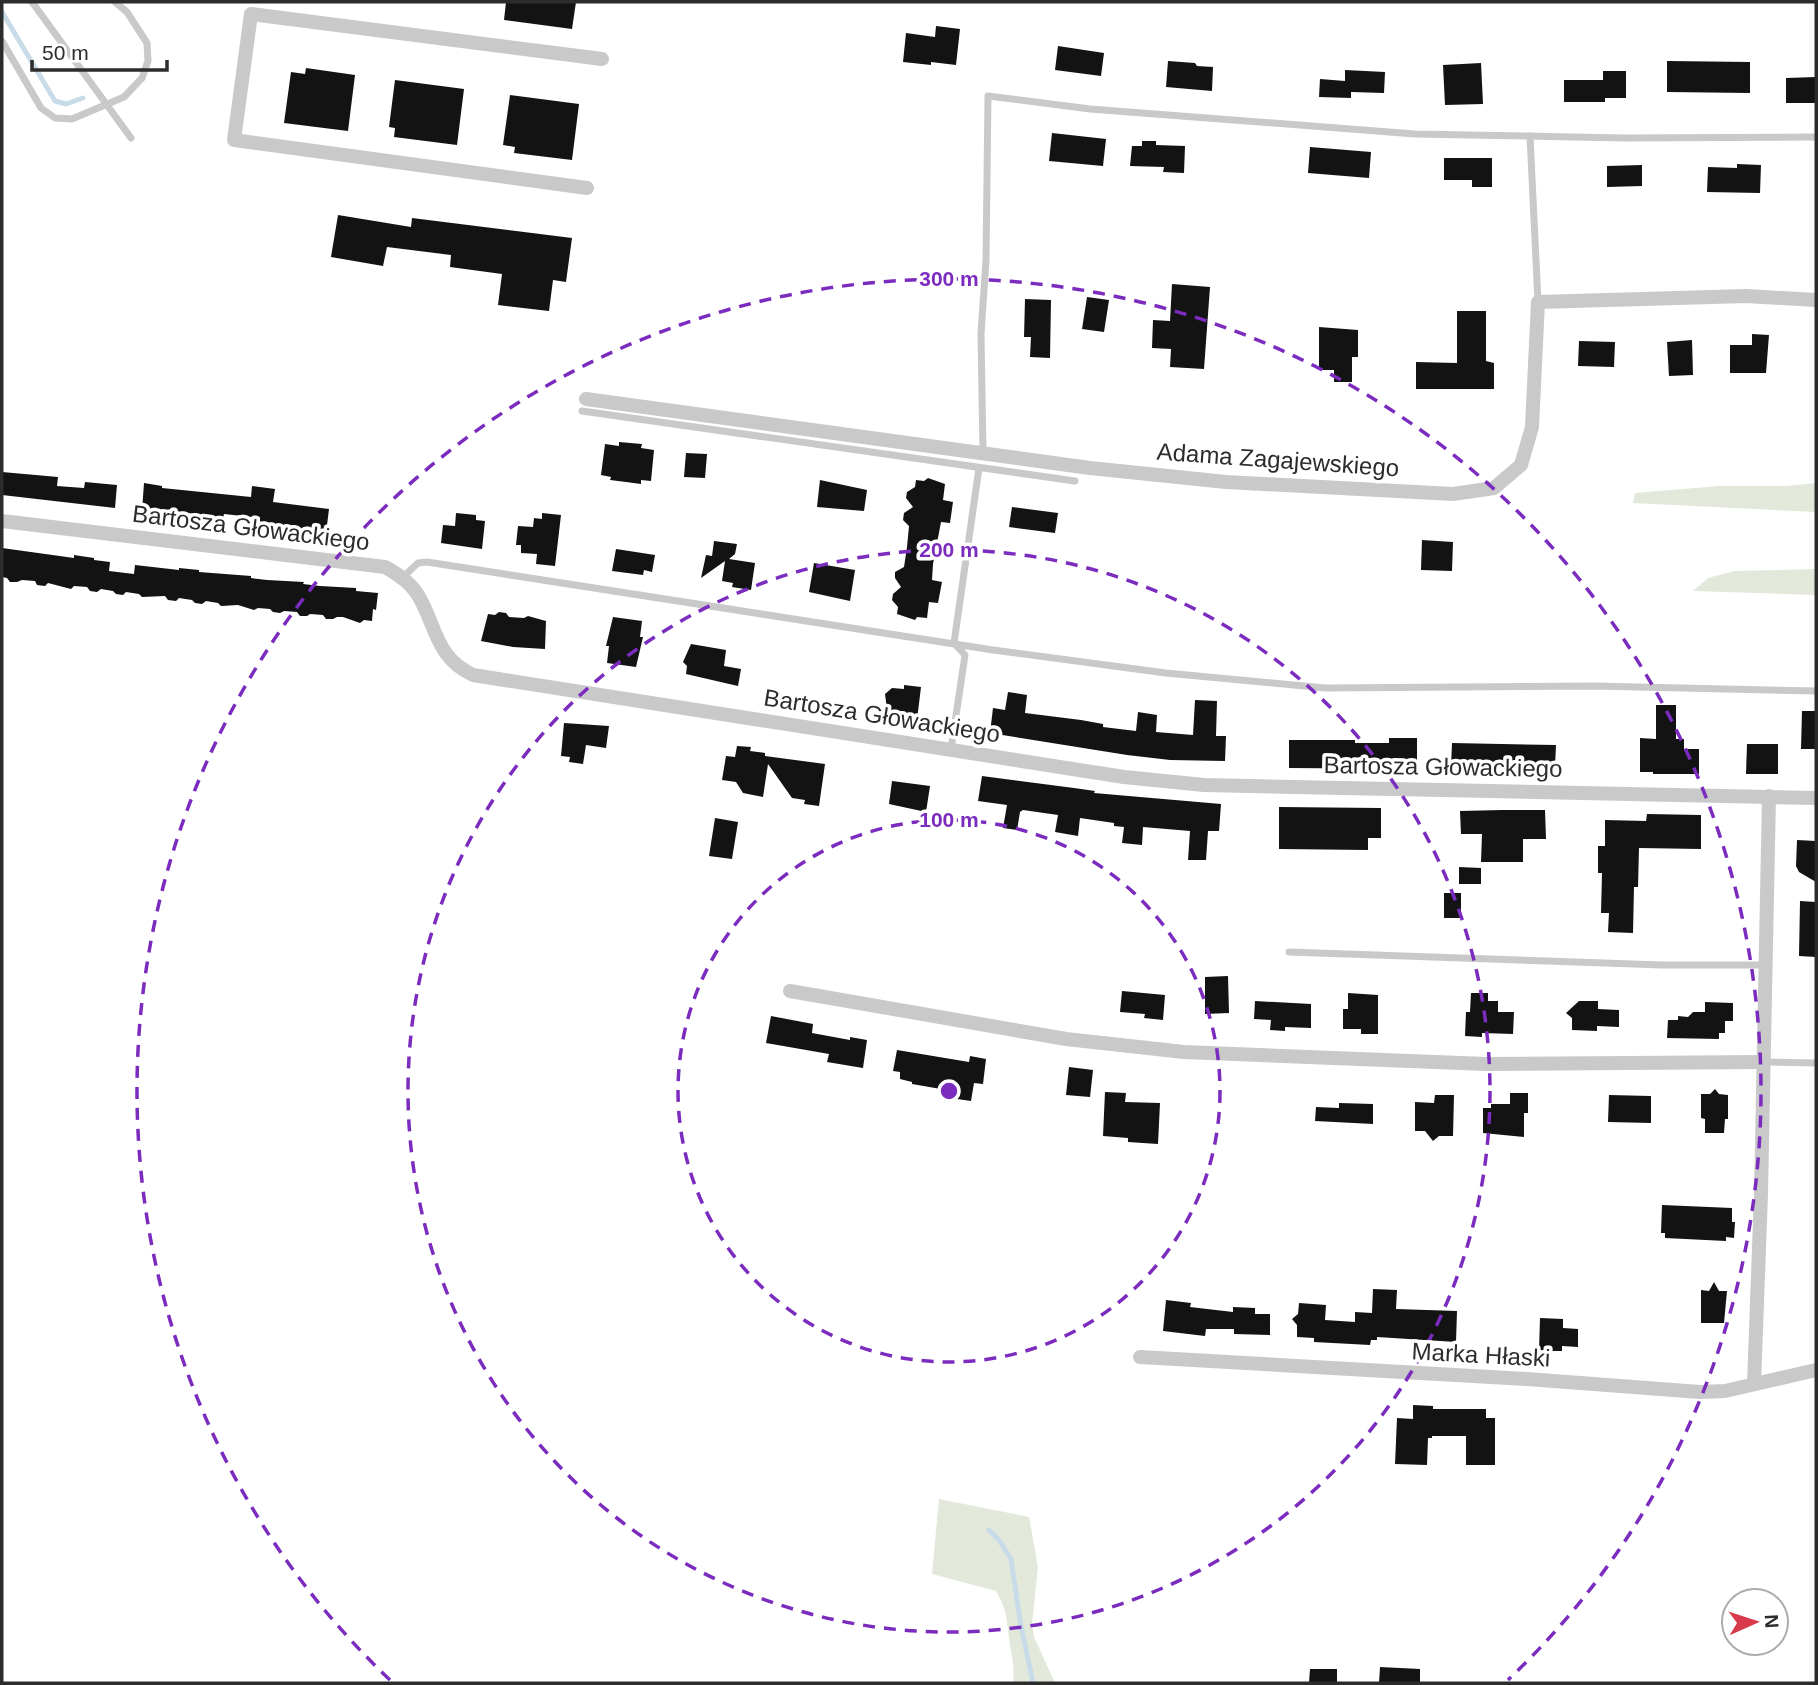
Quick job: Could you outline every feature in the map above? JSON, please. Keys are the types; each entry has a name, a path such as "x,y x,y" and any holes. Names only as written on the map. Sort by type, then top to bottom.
{"street":[{"path":"587,188 234,140 251,14 602,59"},
{"path":"1538,302 1746,296 1816,300"},
{"name":"Adama Zagajewskiego","path":"584,405 1090,468 1310,487 1453,494 1494,488 1521,465 1532,427 1538,302"},
{"name":"Bartosza Głowackiego","path":"2,521 385,567 403,578 418,594 448,658 456,666 473,675 1124,777 1204,785 1816,798"},
{"path":"1754,1384 1769,796"},
{"path":"790,991 1066,1039 1184,1052 1486,1064 1763,1062"},
{"name":"Marka Hłaski","path":"1140,1357 1527,1379 1700,1392 1725,1391 1816,1370"}],"lane":[{"path":"32,2 131,138"},
{"path":"2,41 41,108 55,118 72,119 128,94 142,78 148,61 147,43 127,12 116,2"},
{"path":"983,453 981,334 986,260 988,96 1090,109 1415,134 1816,137"},
{"path":"1530,136 1538,302"},
{"path":"584,405 1075,481"},
{"path":"954,643 979,468"},
{"path":"403,578 418,563 427,562 1166,674 1325,688 1594,686 1816,691"},
{"path":"951,750 965,655 954,643"},
{"path":"1289,952 1662,965 1765,965"},
{"path":"1763,1062 1816,1063"}],"green space":[{"path":"1816,483 1816,512 1633,503 1635,493 1719,486"},
{"path":"1816,569 1816,595 1693,591 1708,578 1734,571"},
{"path":"939,1499 1029,1517 1038,1567 1032,1624 1034,1637 1055,1683 1013,1683 1006,1617 996,1591 932,1574"}],"building":[{"path":"506,2 576,2 572,29 504,20"},
{"path":"936,26 960,29 956,65 903,62 906,33 935,37"},
{"path":"1058,46 1104,53 1101,76 1055,70"},
{"path":"1168,61 1213,67 1212,91 1166,87"},
{"path":"1667,61 1750,62 1750,93 1667,92"},
{"path":"1481,63 1483,104 1445,105 1443,65"},
{"path":"306,68 355,75 348,131 284,123 291,72 305,74"},
{"path":"1345,70 1385,72 1384,93 1351,92 1351,98 1319,97 1320,79 1345,81"},
{"path":"1603,71 1626,71 1626,98 1605,98 1605,102 1564,102 1564,80 1603,80"},
{"path":"1816,77 1816,103 1786,103 1786,78"},
{"path":"395,80 464,89 457,145 394,137 395,128 389,127"},
{"path":"510,95 579,104 572,160 514,153 515,147 503,145"},
{"path":"1052,133 1106,139 1103,166 1049,161"},
{"path":"1142,141 1156,141 1156,145 1185,146 1184,173 1163,172 1164,167 1130,166 1132,146 1142,146"},
{"path":"1310,147 1371,152 1369,178 1308,173"},
{"path":"1444,158 1492,158 1492,187 1472,187 1472,180 1444,180"},
{"path":"1737,164 1761,165 1760,193 1707,192 1708,167 1737,168"},
{"path":"1642,165 1642,186 1607,187 1607,166"},
{"path":"338,215 411,227 412,218 572,238 566,282 553,280 549,311 498,305 502,274 450,267 451,255 387,247 383,266 331,257"},
{"path":"1172,284 1210,287 1204,369 1170,367 1171,349 1152,348 1153,320 1170,321"},
{"path":"1087,297 1109,300 1104,332 1082,329"},
{"path":"1025,299 1051,300 1050,358 1030,357 1031,337 1024,337"},
{"path":"1457,311 1486,311 1486,361 1494,363 1494,389 1416,389 1416,362 1457,363"},
{"path":"1319,327 1358,330 1358,357 1352,357 1352,382 1334,382 1334,370 1319,370"},
{"path":"1752,334 1769,335 1766,373 1730,373 1730,345 1752,345"},
{"path":"1692,340 1693,375 1669,376 1667,342"},
{"path":"1579,341 1615,342 1614,367 1578,366"},
{"path":"619,442 642,444 641,448 654,450 651,481 641,480 641,484 610,480 611,477 601,475 605,444 619,446"},
{"path":"686,453 707,454 705,478 684,477"},
{"path":"2,472 58,477 57,486 84,488 85,482 117,485 115,508 2,495"},
{"path":"928,478 945,484 943,500 953,502 950,523 941,522 933,564 932,580 942,582 938,603 929,602 927,618 917,617 915,620 897,614 898,607 892,600 893,594 901,587 895,578 895,572 904,567 907,547 909,526 903,520 904,513 913,507 906,498 907,492 915,487 916,480 924,481"},
{"path":"820,480 867,490 864,511 817,507"},
{"path":"144,483 162,488 251,497 252,486 275,489 273,502 329,509 326,533 260,525 260,518 224,514 223,518 159,509 159,513 142,511"},
{"path":"1012,507 1058,513 1055,533 1009,527"},
{"path":"456,513 476,515 476,520 485,521 482,549 441,543 443,525 455,526"},
{"path":"542,513 561,515 555,566 536,564 537,554 521,553 521,545 516,545 518,526 533,527 534,518 542,519"},
{"path":"1422,540 1453,542 1452,571 1421,570"},
{"path":"714,541 737,544 735,554 729,559 755,563 751,590 732,587 733,583 722,581 725,561 701,578 706,555 712,556"},
{"path":"2,548 74,558 74,555 94,558 110,562 109,571 134,574 135,565 356,588 356,591 378,593 376,610 373,609 372,621 364,620 360,623 343,617 326,619 323,615 300,616 297,612 280,613 258,608 254,610 238,605 221,606 206,601 202,604 179,598 176,601 168,600 165,596 142,597 126,592 123,595 101,589 97,592 90,591 87,587 74,586 71,589 48,583 45,586 37,585 35,581 10,582 2,577"},
{"path":"616,549 655,555 652,572 644,570 643,575 612,571"},
{"path":"814,563 855,570 850,601 809,592"},
{"path":"499,612 506,613 509,617 528,616 546,621 545,649 481,641 488,614 495,615"},
{"path":"613,617 642,621 640,637 643,637 636,667 607,663 609,646 606,646"},
{"path":"691,644 726,650 724,666 741,669 738,686 686,674 687,666 683,662"},
{"path":"904,685 921,687 917,720 888,717 885,694 892,688 904,689"},
{"path":"1008,692 1027,695 1025,713 1136,731 1138,712 1157,715 1156,732 1193,735 1195,700 1217,701 1216,736 1226,736 1225,761 1170,760 1127,755 990,733 993,708 1005,710"},
{"path":"1656,705 1676,705 1676,739 1684,739 1684,749 1699,749 1699,774 1640,772 1640,738 1656,739"},
{"path":"1802,711 1816,711 1816,749 1801,749"},
{"path":"564,723 609,726 606,748 586,745 583,764 569,762 570,757 561,756"},
{"path":"1389,738 1417,738 1417,769 1289,768 1289,740 1389,743"},
{"path":"1452,743 1556,745 1555,767 1451,767"},
{"path":"1747,744 1778,744 1778,774 1746,774"},
{"path":"737,746 751,747 750,751 765,753 765,756 825,764 819,806 804,804 805,800 792,798 768,764 763,797 743,793 736,782 722,780 726,756 735,757"},
{"path":"982,776 1095,791 1094,793 1221,804 1219,831 1208,831 1206,860 1188,860 1190,831 1143,827 1142,845 1122,843 1124,827 1114,826 1114,823 1080,818 1078,836 1055,832 1058,815 1023,810 1020,812 1017,830 1003,828 1007,805 978,801"},
{"path":"892,781 930,786 926,812 889,804"},
{"path":"1279,807 1381,808 1381,838 1368,838 1368,850 1279,849"},
{"path":"1545,810 1546,839 1523,839 1523,862 1481,862 1482,834 1461,834 1460,811"},
{"path":"1647,814 1701,815 1701,849 1639,848 1638,887 1634,887 1633,933 1608,932 1609,913 1601,913 1602,873 1598,873 1598,846 1605,846 1605,820 1646,821"},
{"path":"715,818 738,822 732,859 709,856"},
{"path":"1797,840 1816,841 1816,882 1799,872 1796,866"},
{"path":"1459,867 1481,868 1481,884 1459,884"},
{"path":"1444,893 1461,893 1461,918 1444,918"},
{"path":"1800,901 1816,902 1816,957 1799,956"},
{"path":"1228,976 1229,1013 1205,1014 1205,977"},
{"path":"1122,991 1165,995 1163,1020 1144,1018 1145,1014 1120,1012"},
{"path":"1348,993 1378,995 1378,1034 1361,1034 1361,1029 1343,1029 1343,1009 1348,1009"},
{"path":"1471,993 1488,993 1488,1001 1498,1001 1498,1012 1514,1012 1513,1034 1482,1033 1482,1037 1465,1036 1466,1012 1470,1012"},
{"path":"1255,1001 1311,1004 1311,1028 1285,1027 1285,1031 1270,1030 1271,1020 1254,1019"},
{"path":"1579,1001 1598,1001 1598,1009 1619,1010 1619,1027 1597,1026 1597,1031 1572,1030 1572,1018 1566,1013"},
{"path":"1705,1002 1733,1003 1733,1021 1725,1021 1725,1033 1719,1033 1719,1039 1667,1038 1668,1020 1678,1020 1678,1016 1688,1017 1693,1012 1705,1012"},
{"path":"771,1016 813,1024 812,1033 850,1040 850,1037 867,1040 863,1068 827,1062 829,1054 766,1043"},
{"path":"897,1050 969,1062 970,1056 986,1059 983,1084 974,1083 971,1101 957,1099 958,1092 912,1084 900,1079 900,1072 893,1071"},
{"path":"1069,1067 1093,1070 1090,1097 1066,1095"},
{"path":"1715,1089 1719,1094 1728,1095 1728,1119 1725,1119 1724,1133 1705,1133 1705,1119 1701,1118 1701,1094 1710,1094"},
{"path":"1105,1092 1126,1093 1125,1102 1160,1103 1158,1144 1128,1142 1128,1138 1103,1136"},
{"path":"1510,1093 1528,1093 1528,1113 1524,1113 1524,1137 1483,1133 1483,1108 1491,1108 1491,1104 1510,1104"},
{"path":"1435,1095 1454,1095 1453,1136 1439,1136 1433,1141 1425,1131 1415,1131 1415,1102 1434,1103"},
{"path":"1609,1095 1651,1096 1651,1123 1608,1122"},
{"path":"1339,1103 1373,1104 1373,1124 1315,1121 1316,1107 1339,1108"},
{"path":"1662,1205 1732,1208 1734,1238 1726,1237 1726,1241 1665,1238 1665,1233 1661,1233"},
{"path":"1714,1282 1719,1291 1727,1291 1724,1323 1701,1323 1701,1290 1709,1291"},
{"path":"1373,1289 1397,1290 1396,1309 1457,1311 1456,1342 1377,1337 1377,1340 1371,1340 1370,1345 1314,1342 1314,1338 1297,1337 1297,1325 1292,1319 1298,1314 1299,1303 1326,1305 1325,1320 1355,1322 1355,1312 1372,1313"},
{"path":"1166,1300 1191,1303 1190,1307 1233,1312 1233,1307 1255,1308 1255,1314 1270,1314 1270,1335 1234,1334 1234,1329 1206,1329 1205,1336 1163,1331"},
{"path":"1540,1318 1563,1319 1563,1328 1578,1329 1578,1347 1562,1346 1562,1351 1539,1351"},
{"path":"1413,1405 1433,1406 1433,1409 1486,1409 1486,1418 1495,1418 1495,1465 1466,1465 1466,1436 1428,1438 1427,1465 1395,1464 1397,1418 1413,1419"},
{"path":"1380,1667 1420,1669 1420,1683 1379,1683"},
{"path":"1310,1669 1337,1669 1337,1683 1309,1683"}],"waterway":[{"path":"2,12 55,101 66,104 83,98"},
{"path":"989,1530 1011,1559 1033,1683"}]}
